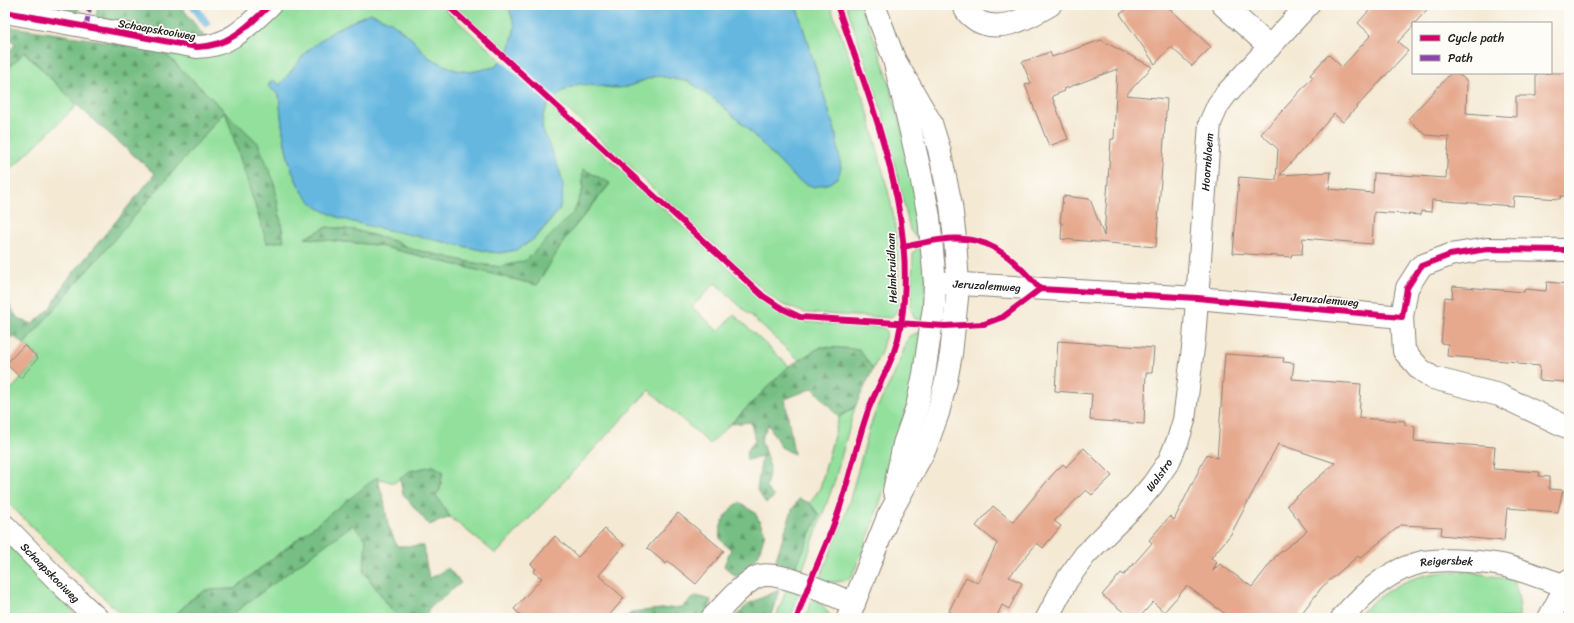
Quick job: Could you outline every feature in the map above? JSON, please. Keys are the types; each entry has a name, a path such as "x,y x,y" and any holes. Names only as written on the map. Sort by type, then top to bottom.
{"street":[{"name":"Schaapskooiweg","path":"5,12 197,47 206,47 235,36 270,5"},
{"path":"874,5 894,59 925,194 930,225 935,283 934,307 924,374 917,407 904,444 888,517"},
{"path":"963,5 970,16 979,22 994,27 1032,16 1050,5"},
{"path":"1223,5 1270,47"},
{"name":"Hoornbloem","path":"1197,298 1210,123 1218,105 1308,5"},
{"path":"712,618 747,584 759,576 767,574 780,576 851,611 888,517 925,449 938,413 951,354 958,284 951,205 939,149 931,123 894,59"},
{"path":"1569,250 1487,249 1450,255 1421,266 1407,288 1402,317 1404,351 1420,369 1433,378 1498,395 1569,428"},
{"name":"Jeruzalemweg","path":"935,283 1197,298 1402,317"},
{"name":"Walstro","path":"1047,618 1067,580 1085,555 1138,502 1169,461 1178,440 1184,420 1194,340 1197,298"},
{"name":"Schaapskooiweg","path":"5,526 64,587 97,618"},
{"name":"Reigersbek","path":"1342,618 1354,603 1374,585 1397,572 1423,562 1456,560 1508,566 1568,583 1548,618"}],"green space":[{"path":"33,5 79,5 78,13"},
{"path":"98,5 180,5 204,36 197,37 98,19 96,16"},
{"path":"283,5 440,5 501,60 495,67 471,72 455,70 428,57 411,38 391,22 370,13 335,30 307,51 280,86 272,80 268,86 279,95 284,137 290,166 302,191 313,204 320,209 340,218 490,252 502,252 522,247 538,235 559,210 547,141 542,128 543,115 549,104 772,308 806,322 882,327 887,331 880,354 873,369 858,349 821,347 799,360 715,283 692,307 718,331 734,315 789,366 710,444 649,390 496,554 450,517 436,495 440,490 442,471 433,466 410,471 394,483 377,478 234,589 206,590 189,601 172,618 127,618 110,604 5,500 5,396 40,358 24,344 225,111 161,50 245,39","holes":["226,112 284,241 267,243","583,169 610,184 567,236 537,285 376,245 305,238 327,227 354,230 394,241 411,249 474,263 500,267 525,261 574,212 583,189"]},
{"path":"453,5 508,5 515,26 509,52 507,54"},
{"path":"796,5 830,5 869,116 895,224 898,253 898,305 897,312 890,318 805,313 784,305 772,298 555,98 563,91 578,84 612,88 627,87 652,77 659,76 690,82 718,102 746,127 799,181 836,134"},
{"path":"846,5 862,5 885,69 904,137 925,238 916,238 910,230 879,102"},
{"path":"5,26 161,50 225,111 24,344 13,336 5,342 5,305 9,304 18,319 33,324 51,308 65,283 155,174 77,105 25,52 5,71 5,56 15,45 11,39 5,38"},
{"path":"24,52 77,105 5,175 5,71"},
{"path":"225,112 258,143 274,181 284,241 267,243"},
{"path":"583,169 610,183 567,236 537,285 376,245 305,238 327,227 354,230 394,241 411,249 474,263 500,267 525,261 574,212 583,189"},
{"path":"918,248 926,248 926,321 915,319 911,310 913,252"},
{"path":"916,333 925,333 894,457 875,518 851,578 835,582 819,580 845,517 870,427 877,408 894,375 909,336"},
{"path":"821,347 859,349 873,369 855,407 839,417 813,388 785,399 794,454 781,447 768,424 761,440 770,467 766,488 774,497 766,503 757,490 762,456 747,460 746,452 755,441 751,422 731,424 789,366"},
{"path":"855,407 834,483 801,574 794,571 819,515 810,503 820,488 839,417"},
{"path":"433,466 443,471 440,490 436,495 450,517 429,525 403,494 400,479 410,471"},
{"path":"377,477 384,501 388,525 397,546 423,546 429,579 448,568 461,583 429,608 425,618 398,618 364,572 366,539 352,525 227,618 172,618 192,599 206,590 234,589"},
{"path":"799,499 810,503 819,515 794,571 781,566 776,559 792,510"},
{"path":"741,503 755,513 765,533 758,556 737,577 724,566 731,549 721,540 720,530 728,513 737,504"},
{"path":"352,525 366,539 364,572 398,618 227,618"},
{"path":"5,541 79,618 5,618"},
{"path":"1465,571 1514,580 1519,600 1519,618 1355,618 1380,596 1404,582 1417,577 1432,574"},
{"path":"787,588 799,592 791,618 776,618"},
{"path":"779,590 770,618 734,618 748,604"},
{"path":"696,596 711,600 709,609 699,618 626,618 631,612 682,607"},
{"path":"812,599 821,604 831,618 805,618"}],"water":[{"path":"508,5 796,5 836,134 841,168 838,177 830,183 814,187 799,181 746,127 718,102 690,82 659,76 652,77 627,87 619,88 578,84 563,91 547,106 543,115 542,128 560,172 563,184 562,199 559,210 535,238 516,250 500,253 490,252 356,223 330,214 310,201 295,179 290,166 284,137 279,95 268,86 272,80 280,85 307,51 335,30 370,13 391,22 411,38 428,57 455,70 471,72 495,67 509,52 515,26"}],"pier":[{"path":"505,52 557,99 550,105 499,59"}],"building":[{"path":"1133,5 1166,5 1211,47 1192,66 1171,47 1155,64 1120,14"},
{"path":"1374,5 1431,5 1416,22 1412,22 1412,27 1398,42 1408,51 1343,122 1334,114 1280,175 1331,172 1329,189 1373,193 1374,173 1446,178 1449,137 1426,135 1408,119 1450,74 1458,74 1467,81 1466,113 1516,117 1516,96 1536,96 1536,74 1569,73 1569,196 1561,196 1560,199 1514,196 1513,206 1432,200 1431,212 1421,211 1421,215 1374,212 1372,244 1303,238 1302,254 1292,254 1291,257 1233,253 1239,177 1276,180 1278,149 1261,134 1313,77 1310,75 1327,56 1329,55 1342,67 1371,35 1358,23"},
{"path":"1101,40 1152,67 1126,95 1167,99 1156,247 1061,239 1062,223 1060,223 1063,196 1090,199 1104,236 1111,139 1114,139 1117,69 1064,89 1065,91 1052,96 1068,139 1049,146 1025,85 1031,83 1022,62 1050,52 1052,57"},
{"path":"1547,282 1569,284 1569,370 1566,369 1565,382 1539,380 1540,366 1518,364 1518,362 1447,356 1448,344 1441,343 1445,297 1452,298 1453,286 1524,292 1525,289 1546,291"},
{"path":"1058,341 1154,348 1152,373 1146,373 1144,424 1090,420 1092,394 1055,391"},
{"path":"24,345 38,358 21,378 6,364"},
{"path":"1225,354 1284,358 1283,362 1294,363 1292,379 1361,384 1359,418 1405,421 1405,425 1415,426 1414,441 1495,447 1493,469 1540,472 1539,476 1549,477 1549,489 1563,490 1558,512 1507,508 1504,541 1441,535 1442,527 1401,525 1360,558 1358,556 1322,587 1298,618 1231,618 1187,586 1164,612 1153,602 1139,618 1131,618 1102,595 1121,573 1124,575 1152,543 1149,540 1170,516 1174,520 1207,454 1217,458","holes":["1278,444 1335,463 1287,505 1307,531 1276,556 1252,587 1220,564 1213,571 1217,562 1211,558 1231,534"]},
{"path":"1084,448 1112,476 1092,495 1086,490 1054,521 1061,526 1043,548 1037,543 1009,577 1022,583 1009,609 1002,605 996,618 963,618 949,611 966,577 978,583 997,543 976,526 993,506 1013,522 1053,474 1063,464 1066,467"},
{"path":"678,513 724,551 696,584 668,561 666,564 647,548"},
{"path":"605,529 624,545 598,575 624,598 607,618 524,618 514,609 542,578 533,572 536,569 531,564 555,536 578,557"}],"waterway":[{"path":"193,5 206,23"}],"marked path":[{"path":"86,27 90,5"}],"cycle path":[{"path":"5,12 197,47 219,43 238,34 270,5"},
{"path":"447,5 763,296 783,309 800,317 945,326 984,324 1003,317 1040,289 1197,298 1402,317 1407,288 1421,266 1450,255 1487,249 1569,250"},
{"name":"Helmkruidlaan","path":"797,618 839,510 869,408 896,347 901,324 905,284 903,243 898,202 877,121 837,5"},
{"name":"Helmkruidlaan","path":"903,247 949,239 965,239 987,244 1007,256 1040,289"}]}
